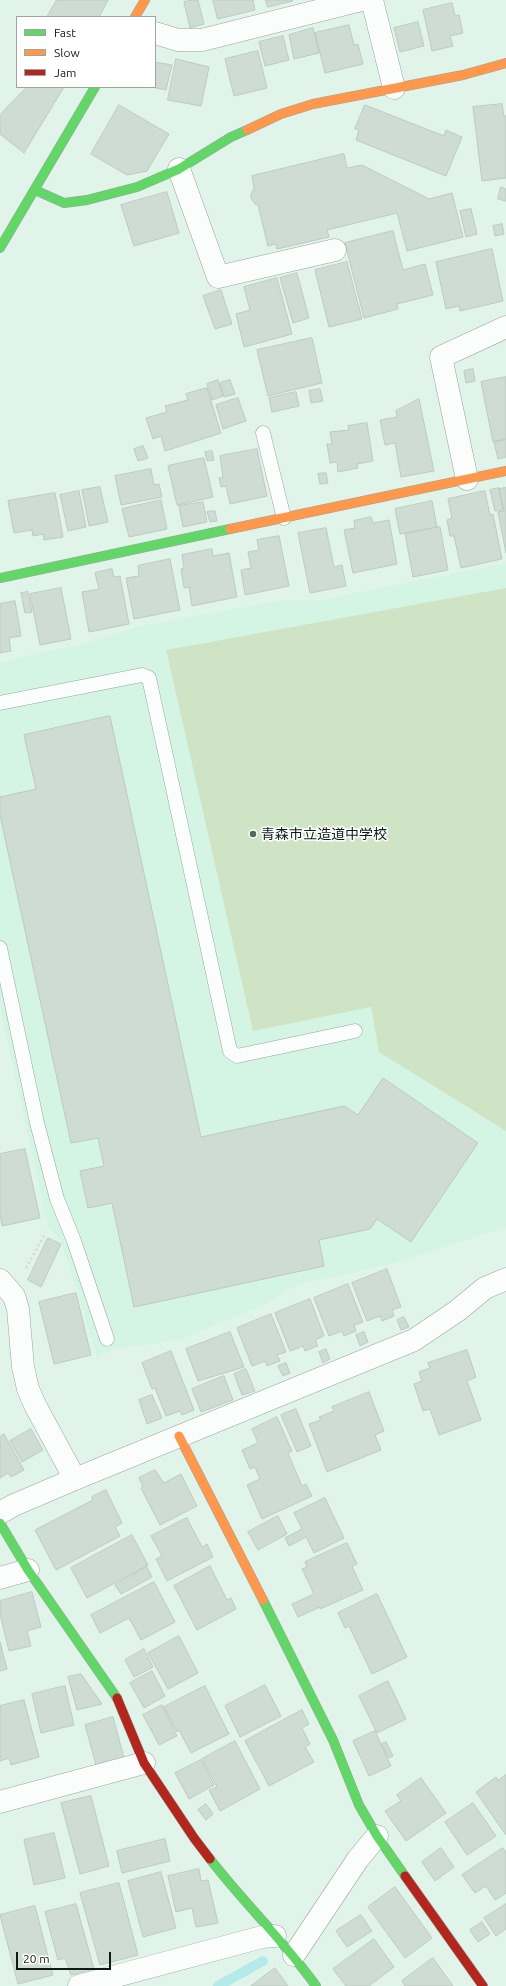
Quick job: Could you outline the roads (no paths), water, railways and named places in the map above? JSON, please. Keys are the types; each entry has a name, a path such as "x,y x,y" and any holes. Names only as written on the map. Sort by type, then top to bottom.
{"street":[{"path":"136,16 145,0"},
{"path":"156,33 178,40 202,40 361,0"},
{"path":"372,0 394,88"},
{"path":"35,190 64,203 87,200 137,187 178,169 231,137 281,114 313,104 463,75 506,63"},
{"path":"0,248 94,88"},
{"path":"178,169 218,277 335,250"},
{"path":"467,479 441,357 506,327"},
{"path":"0,578 506,471"},
{"path":"0,1513 14,1505 75,1479 414,1340 452,1315 485,1288 506,1279"},
{"path":"0,1280 14,1296 18,1309 23,1367 28,1389 35,1405 75,1479"},
{"path":"179,1436 310,1691 333,1740 354,1793 377,1836 483,1986"},
{"path":"0,1523 28,1570 116,1695 144,1763 194,1838 275,1936 294,1955 316,1986"},
{"path":"0,1578 28,1570"},
{"path":"0,1802 144,1763"},
{"path":"294,1955 358,1859 377,1836"},
{"path":"79,1986 262,1937 275,1936"}],"lane":[{"path":"263,433 284,518"},
{"path":"0,703 142,675 149,678 230,1051 236,1056 355,1031"},
{"path":"0,948 37,1123 57,1199 74,1241 107,1339"}],"waterway":[{"path":"218,1986 263,1961"}],"place":[{"name":"青森市立造道中学校","path":"253,834"}]}
